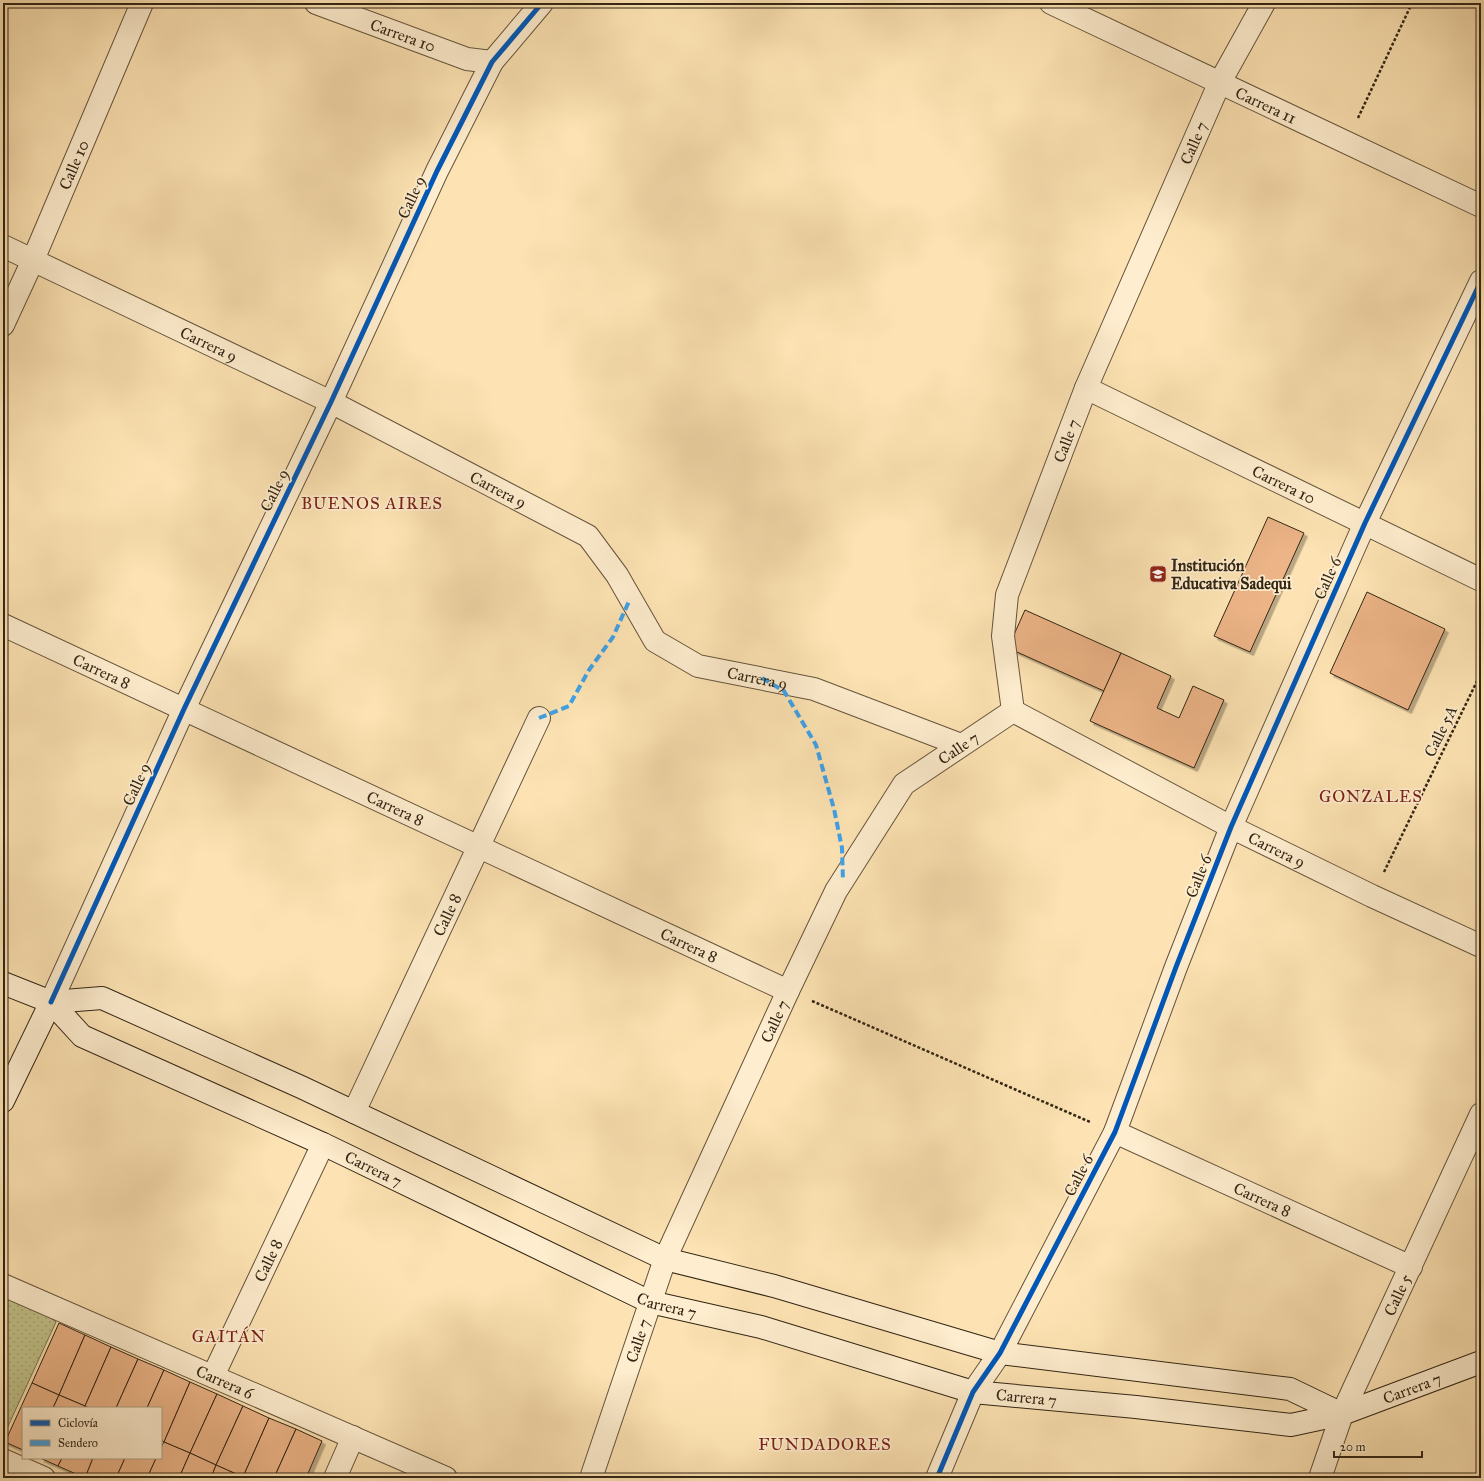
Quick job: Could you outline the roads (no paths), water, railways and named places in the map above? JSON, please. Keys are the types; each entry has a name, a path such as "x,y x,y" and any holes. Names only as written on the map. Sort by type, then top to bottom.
{"street":[{"name":"Calle 10","path":"3,325 33,260 142,3"},
{"name":"Carrera 10","path":"316,3 468,59 492,62"},
{"name":"Calle 9","path":"3,1101 51,1002 184,709 331,402 438,171 492,62 542,3"},
{"name":"Carrera 11","path":"1052,3 1219,84 1347,142 1481,206"},
{"name":"Calle 7","path":"591,1478 665,1259 788,991 836,891 904,784 1013,711 1003,636 1007,595 1086,388 1219,84 1264,3"},
{"name":"Carrera 9","path":"3,246 331,402 588,536 617,575 654,641 698,666 814,689 961,745"},
{"name":"Calle 6","path":"937,1478 973,1392 1000,1353 1115,1132 1176,967 1231,827 1365,523 1481,281"},
{"name":"Carrera 10","path":"1086,388 1481,580"},
{"name":"Carrera 8","path":"3,625 788,991"},
{"name":"Carrera 9","path":"1013,711 1231,827 1372,896 1481,946"},
{"name":"Calle 8","path":"354,1112 539,718"},
{"name":"Carrera 7","path":"3,983 51,1002 82,1036 323,1144 650,1302 761,1327 973,1392 1136,1407 1291,1425 1342,1414 1481,1362"},
{"name":"Carrera 7","path":"51,1002 102,998 301,1087 665,1259 774,1286 1000,1353 1290,1389 1342,1414"},
{"name":"Calle 5","path":"1320,1478 1342,1414 1481,1114"},
{"name":"Carrera 8","path":"1115,1132 1411,1266"},
{"name":"Calle 8","path":"213,1376 323,1144"},
{"name":"Carrera 6","path":"3,1285 446,1478"},
{"path":"335,1478 353,1437"},
{"path":"3,1460 44,1478"}],"place":[{"name":"Institución Educativa Sadequi","path":"1158,574"}],"district":[{"name":"BUENOS AIRES","path":"372,503"},
{"name":"GONZALES","path":"1371,796"},
{"name":"GAITÁN","path":"229,1336"},
{"name":"FUNDADORES","path":"825,1444"}]}
